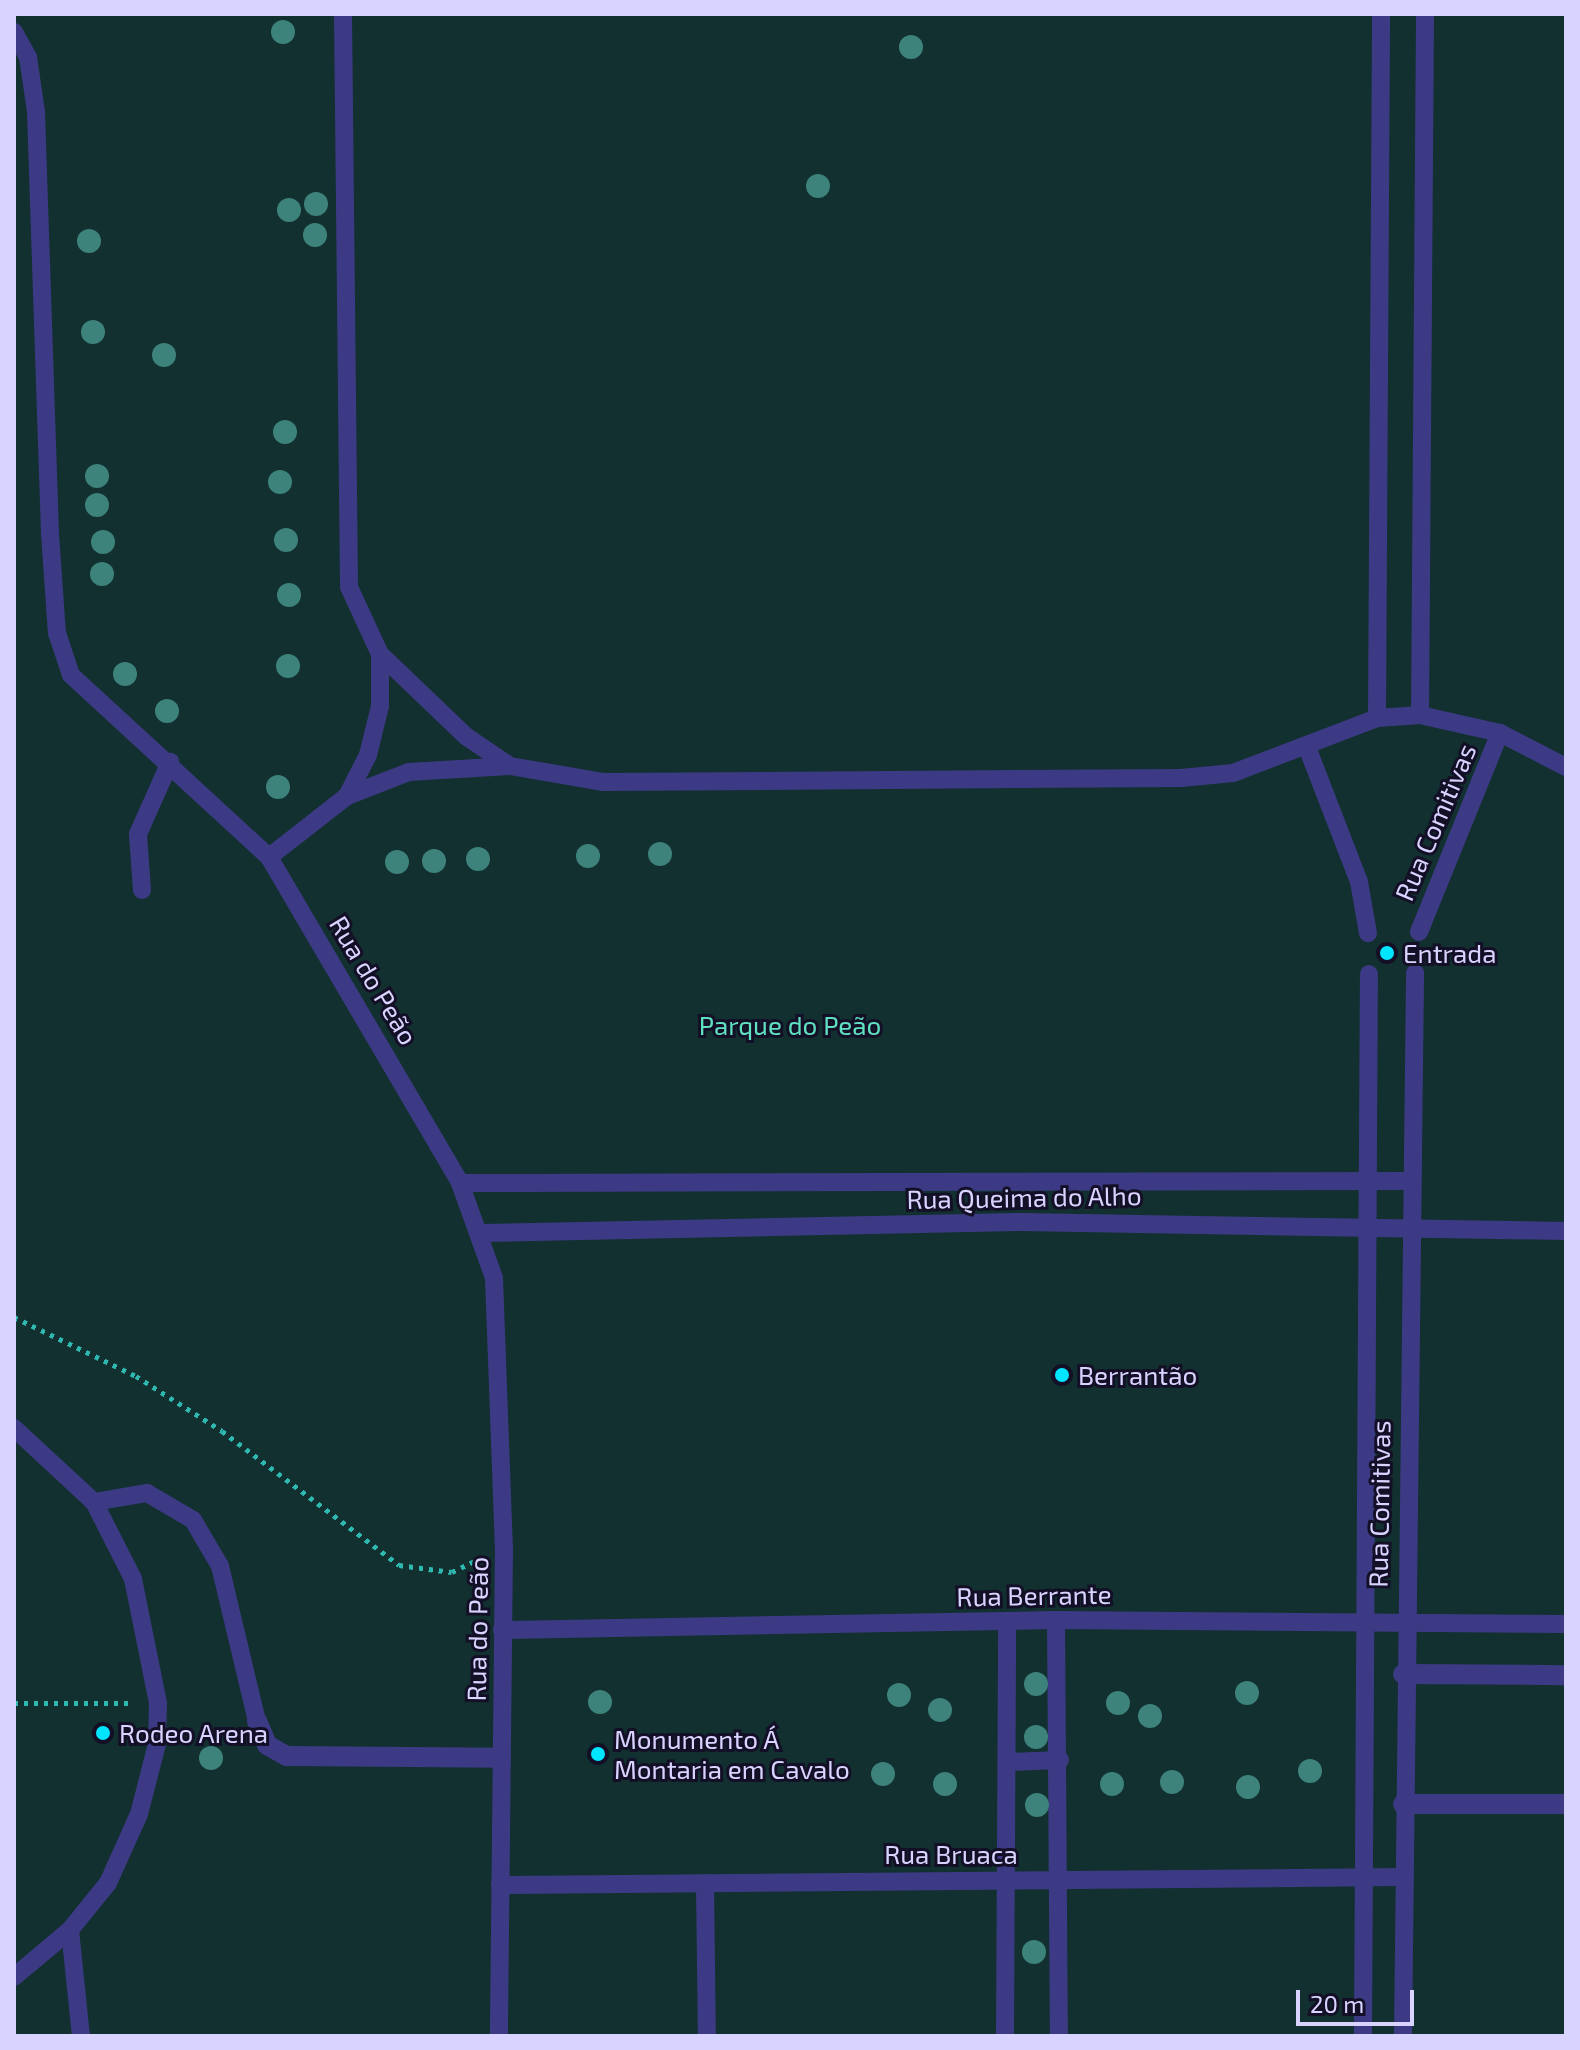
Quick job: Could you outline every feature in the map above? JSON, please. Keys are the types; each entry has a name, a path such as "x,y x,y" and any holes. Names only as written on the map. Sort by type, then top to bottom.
{"street":[{"path":"1403,1674 1566,1675"},
{"path":"257,1721 267,1745 287,1756 501,1758"},
{"path":"1403,1804 1566,1804"}],"lane":[{"path":"343,14 345,546 349,587 380,654 445,719 510,766"},
{"path":"1377,718 1381,14"},
{"path":"1420,715 1425,14"},
{"name":"Rua do Peão","path":"14,32 28,57 36,112 57,633 71,675 170,762 269,857 460,1183 483,1233 502,1360 504,1548 499,2036"},
{"path":"347,796 374,730 380,654"},
{"path":"269,857 347,796 409,772 510,766 604,782 1181,778 1233,773 1377,718 1420,715 1500,733 1566,767"},
{"name":"Rua Comitivas","path":"1419,932 1500,733"},
{"name":"Rua Comitivas","path":"1307,747 1359,882 1368,933"},
{"path":"142,890 138,834 170,762"},
{"name":"Rua Comitivas","path":"1403,2036 1403,1621 1415,973"},
{"name":"Rua Comitivas","path":"1363,2036 1362,1621 1369,1224 1369,974"},
{"name":"Rua Queima do Alho","path":"460,1183 1412,1181"},
{"name":"Rua Queima do Alho","path":"483,1233 1021,1222 1369,1224 1566,1231"},
{"path":"14,1428 94,1502 133,1579 158,1703 157,1744 139,1814 108,1883 70,1930 14,1977"},
{"path":"94,1502 147,1493 193,1520 220,1566 257,1721"},
{"path":"1056,1620 1063,1880 1059,2036"},
{"name":"Rua Berrante","path":"502,1630 1056,1620 1566,1624"},
{"path":"1005,2036 1007,1621"},
{"path":"1007,1762 1060,1760"},
{"name":"Rua Bruaca","path":"500,1885 1402,1877"},
{"path":"705,1883 707,2036"},
{"path":"70,1930 81,2036"}],"path":[{"path":"14,1317 136,1376 222,1431 399,1565 452,1572 504,1548"},
{"path":"14,1703 158,1703"}],"green space":[{"name":"Parque do Peão","path":"14,14 1566,14 1566,2036 14,2036"}],"place":[{"name":"Entrada","path":"1387,953"},
{"name":"Berrantão","path":"1062,1375"},
{"name":"Rodeo Arena","path":"103,1733"},
{"name":"Monumento Á Montaria em Cavalo","path":"598,1754"}]}
